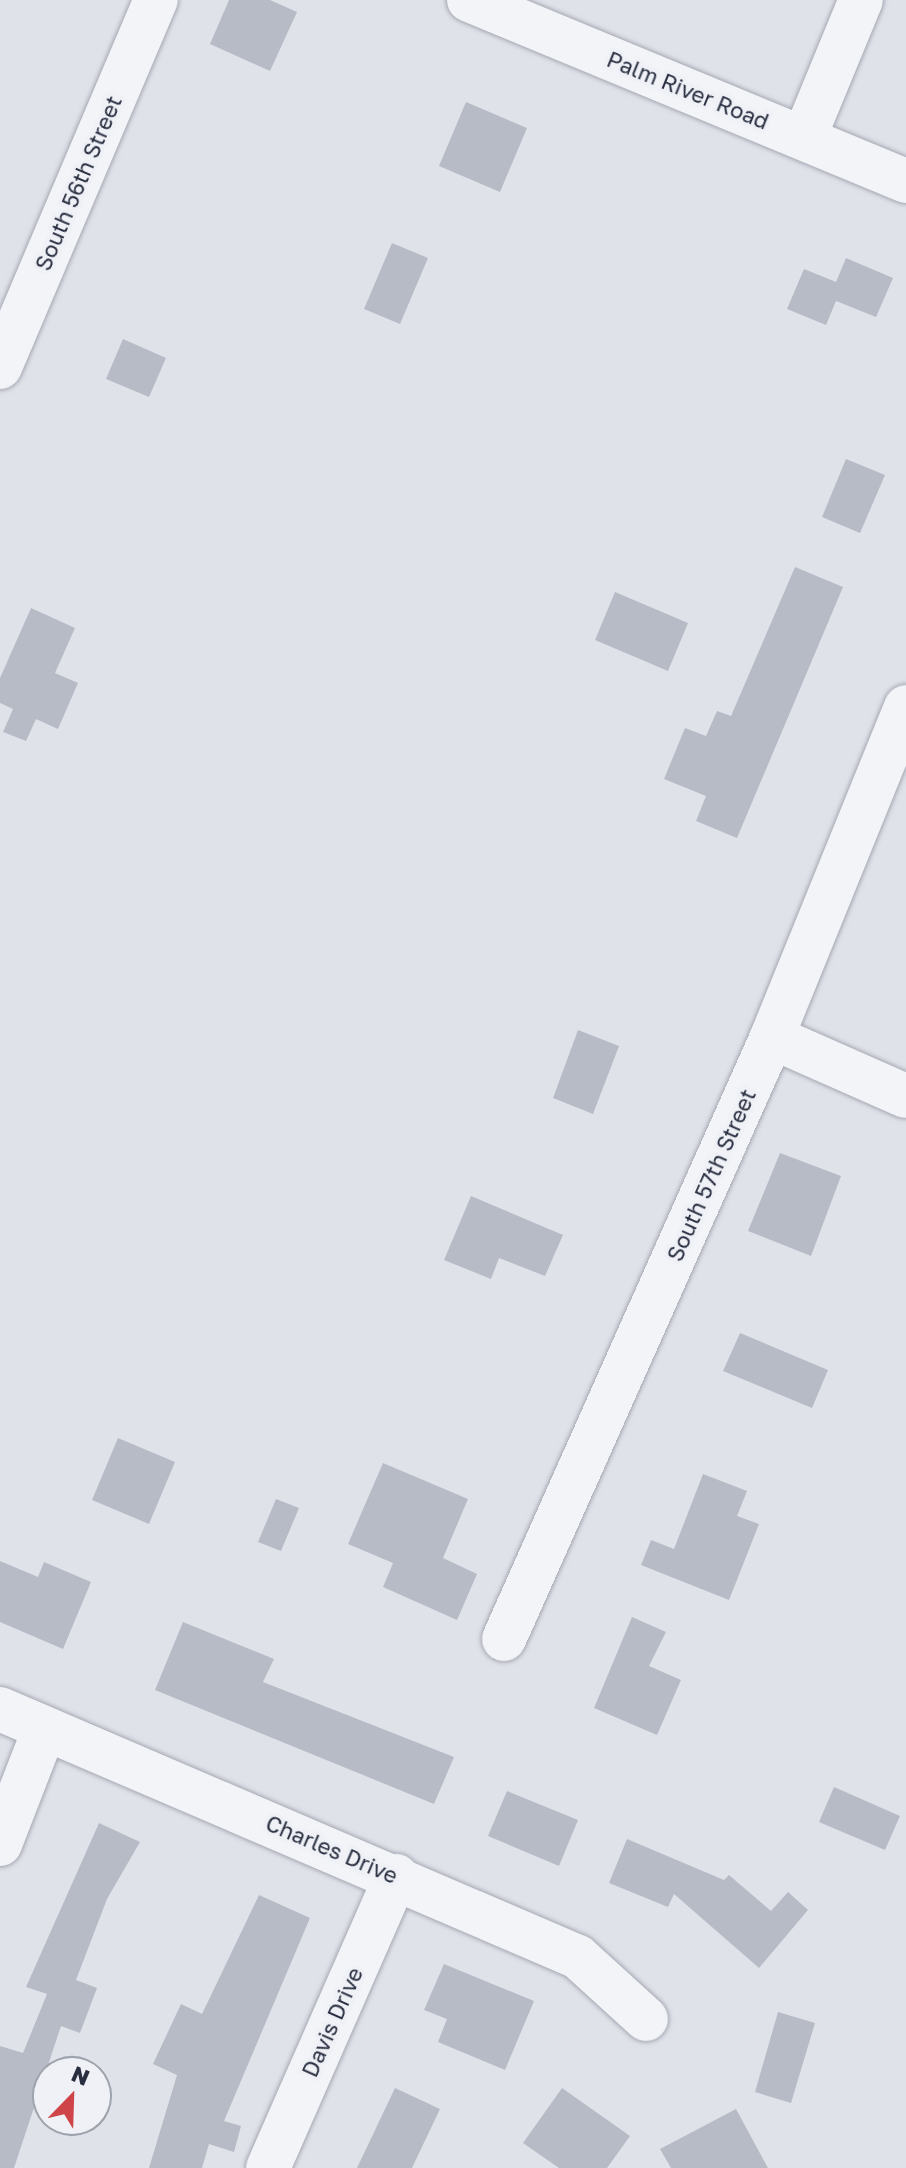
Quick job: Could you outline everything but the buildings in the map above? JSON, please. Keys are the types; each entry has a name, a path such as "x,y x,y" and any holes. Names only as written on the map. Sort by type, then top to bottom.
{"street":[{"name":"South 56th Street","path":"0,367 9,319 156,0"},
{"name":"Palm River Road","path":"469,0 906,181"},
{"path":"804,138 861,0"},
{"name":"South 57th Street","path":"504,1639 772,1037 906,707"},
{"path":"772,1037 906,1096"},
{"name":"Charles Drive","path":"0,1709 396,1876 578,1957 646,2019"},
{"path":"0,1844 45,1728"},
{"name":"Davis Drive","path":"268,2168 396,1876"}]}
